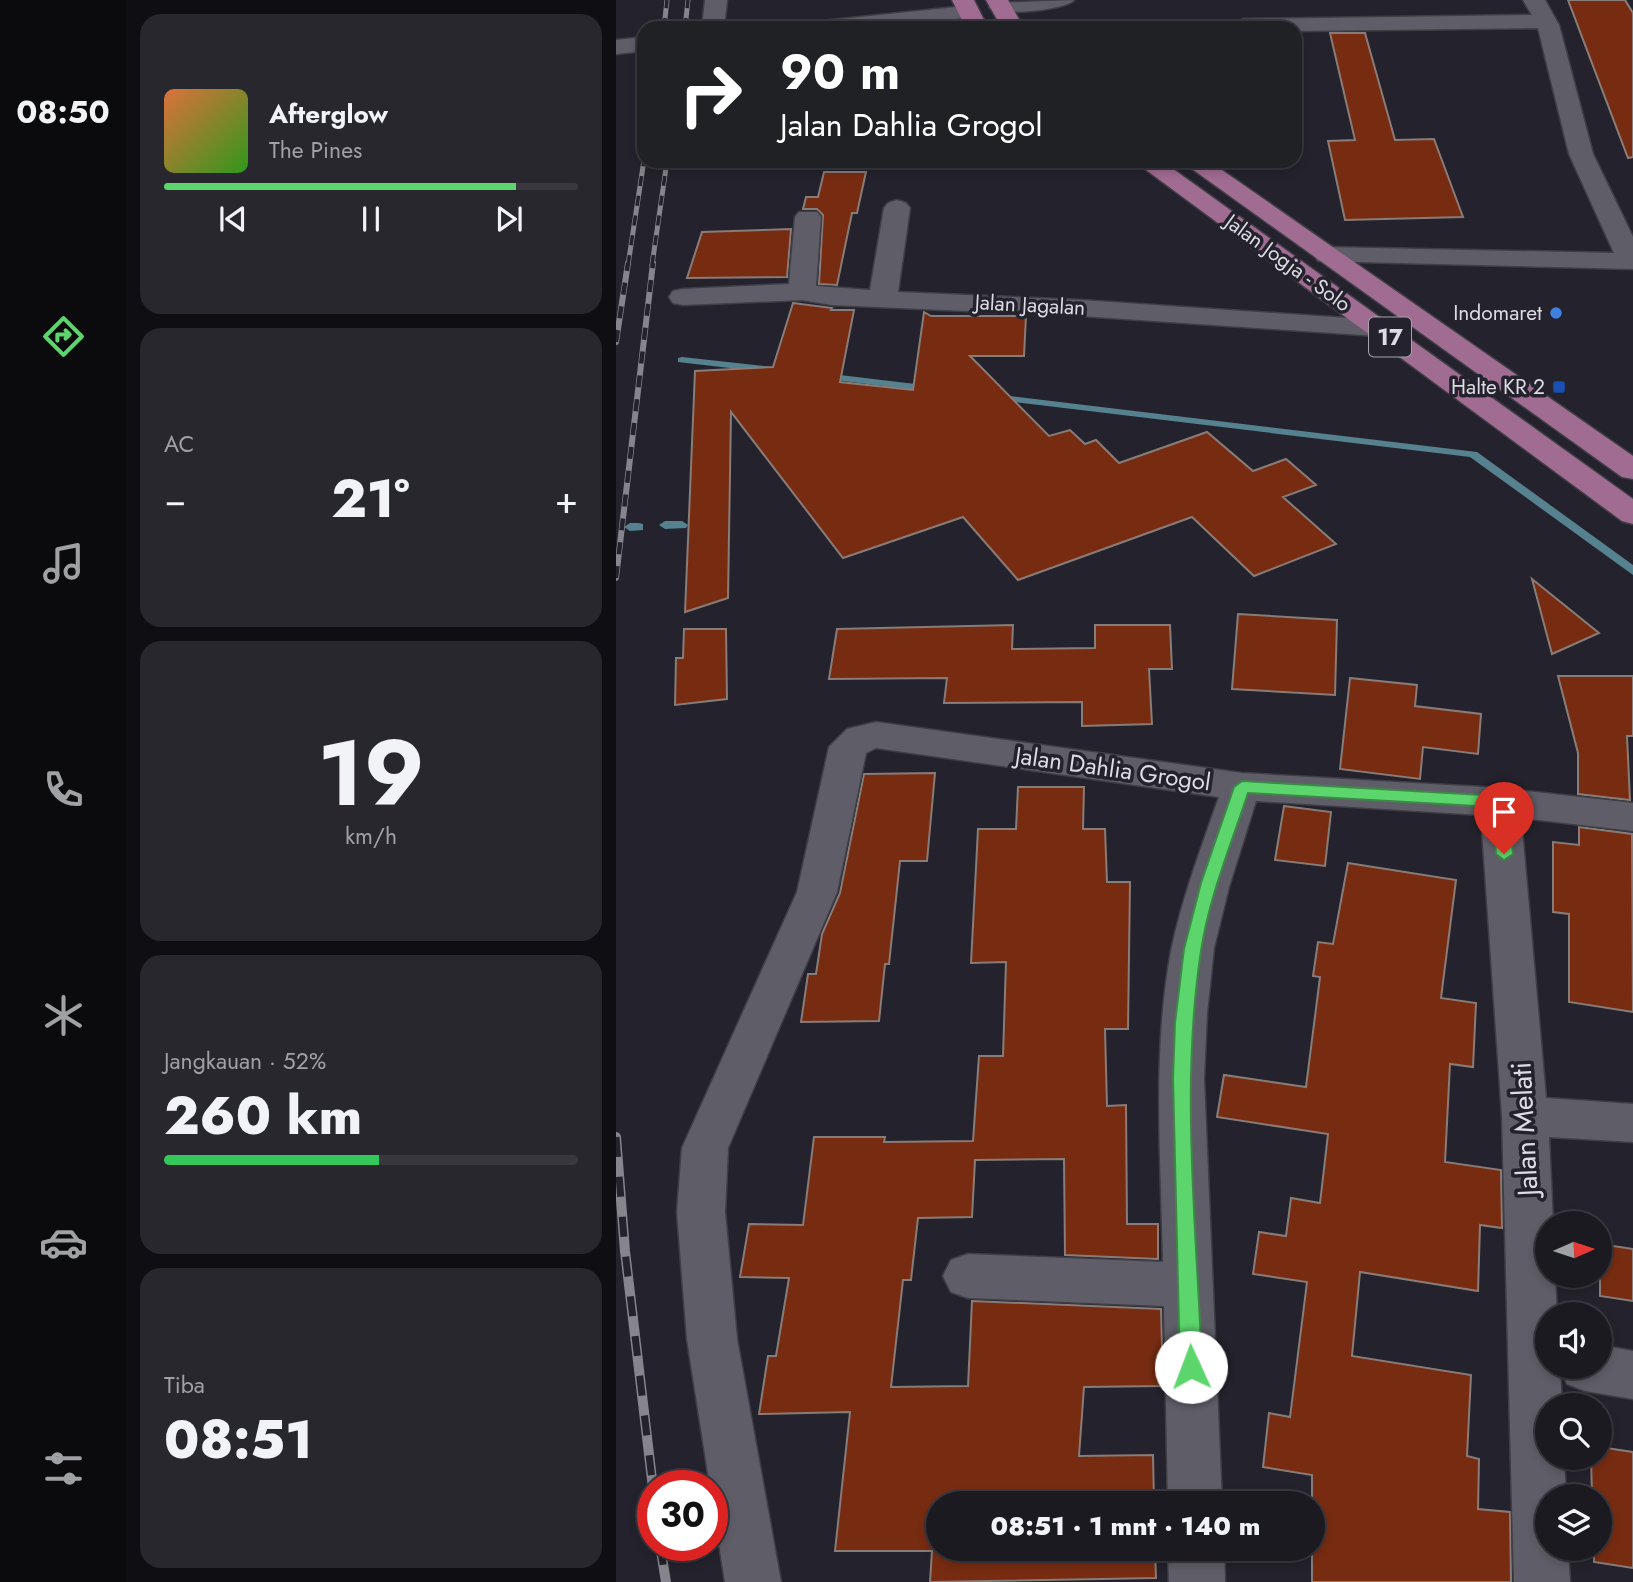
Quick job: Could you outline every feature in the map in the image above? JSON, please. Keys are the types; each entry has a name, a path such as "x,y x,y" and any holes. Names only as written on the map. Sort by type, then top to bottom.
{"highway":[{"path":"998,3 1009,21"},
{"name":"Jalan Jogja - Solo","path":"1156,168 1633,514"},
{"name":"Jalan Jogja - Solo","path":"1203,168 1633,470"}],"street":[{"path":"714,21 716,0"},
{"path":"998,3 1063,0"},
{"path":"1280,21 1372,11 1540,10 1581,154 1632,261 1327,256"},
{"path":"885,21 969,13"},
{"path":"616,47 637,45"},
{"path":"883,297 897,208"},
{"path":"802,292 808,217"},
{"name":"Jalan Jagalan","path":"683,297 802,292 832,297 883,297 1377,328"},
{"name":"Jalan Dahlia Grogol","path":"753,1582 712,1339 701,1212 705,1148 817,892 848,747 860,738 876,735 1242,787 1500,802 1633,817"},
{"path":"1195,1491 1182,1078 1184,1023 1193,949 1209,883 1242,787"},
{"name":"Jalan Melati","path":"1500,802 1536,1302"},
{"path":"1525,1116 1633,1123"},
{"path":"968,1276 1189,1285"},
{"path":"1612,1372 1633,1376"},
{"name":"Jalan Melati","path":"1540,1379 1542,1582"},
{"path":"1196,1561 1197,1582"}],"building":[{"path":"1568,0 1625,0 1633,13 1633,157 1628,158"},
{"path":"1330,33 1365,33 1395,140 1434,139 1463,217 1345,220 1328,141 1355,140"},
{"path":"824,172 866,172 857,213 852,213 837,285 819,284 823,215 817,209 803,209 806,197 818,197"},
{"path":"791,229 787,277 687,278 702,232"},
{"path":"793,303 832,308 831,310 854,310 840,382 913,390 924,312 931,316 1026,316 1024,356 970,356 1049,436 1070,430 1085,444 1096,440 1119,463 1207,432 1253,471 1286,459 1316,485 1283,497 1336,544 1254,576 1192,517 1018,580 963,517 843,558 731,412 728,598 685,612 695,371 773,367"},
{"path":"1532,579 1599,633 1552,654"},
{"path":"1238,614 1337,620 1335,695 1232,689"},
{"path":"1013,625 1012,649 1095,648 1095,625 1170,625 1172,669 1149,669 1152,724 1082,726 1082,702 944,703 947,678 829,679 837,629"},
{"path":"684,629 726,629 727,699 675,705 676,658 683,658"},
{"path":"1558,676 1633,676 1633,736 1627,736 1630,800 1578,794 1578,753"},
{"path":"1350,678 1417,685 1415,706 1481,714 1478,754 1423,747 1420,779 1340,769"},
{"path":"935,773 927,861 900,861 889,964 885,964 879,1021 801,1022 808,974 816,974 822,934 840,893 864,774"},
{"path":"1018,787 1084,787 1083,829 1105,829 1107,882 1130,882 1128,1029 1105,1029 1107,1106 1126,1105 1127,1224 1158,1224 1158,1259 1065,1255 1064,1159 975,1160 972,1217 918,1218 911,1280 903,1280 891,1387 968,1386 972,1301 1161,1309 1163,1386 1084,1387 1079,1456 1153,1455 1154,1491 926,1491 926,1551 835,1551 850,1412 759,1414 768,1356 776,1356 789,1278 740,1277 749,1224 803,1225 814,1137 885,1137 884,1142 973,1141 979,1056 1003,1056 1006,962 971,963 978,829 1016,829"},
{"path":"1284,806 1331,812 1325,866 1275,860"},
{"path":"1579,827 1632,834 1633,1012 1569,1002 1569,914 1553,912 1553,842 1579,845"},
{"path":"1348,863 1456,880 1441,998 1476,1003 1473,1067 1450,1064 1445,1162 1501,1170 1502,1228 1480,1225 1478,1291 1360,1272 1352,1356 1471,1375 1467,1456 1479,1459 1478,1509 1510,1512 1511,1582 1312,1582 1312,1561 1325,1561 1325,1491 1312,1491 1312,1475 1263,1467 1269,1413 1290,1417 1307,1282 1253,1274 1259,1232 1286,1236 1291,1198 1320,1203 1328,1134 1217,1117 1224,1075 1306,1087 1320,977 1313,976 1318,942 1333,944"},
{"path":"1612,1246 1633,1249 1633,1301 1600,1296 1600,1288 1612,1288"},
{"path":"1612,1449 1633,1452 1633,1568 1594,1562 1612,1561 1612,1484 1592,1484 1591,1470 1612,1470"},
{"path":"931,1561 1155,1561 1156,1578 930,1582"}],"waterway":[{"path":"682,360 772,370"},
{"path":"823,376 932,389"},
{"path":"993,397 1473,454 1633,571"},
{"path":"665,525 682,525"},
{"path":"630,527 639,527"}],"railway":[{"path":"665,21 667,0"},
{"path":"686,21 688,0"},
{"path":"628,265 643,168"},
{"path":"652,265 666,168"},
{"path":"616,342 628,263"},
{"path":"616,578 653,263"},
{"path":"616,1137 625,1251 651,1470"},
{"path":"663,1561 666,1582"}],"place":[{"name":"Indomaret","path":"1556,313"},
{"name":"Halte KR 2","path":"1559,387"}],"route":[{"path":"1191,1367 1182,1078 1184,1023 1193,949 1209,883 1242,787 1500,802 1504,854"}]}
